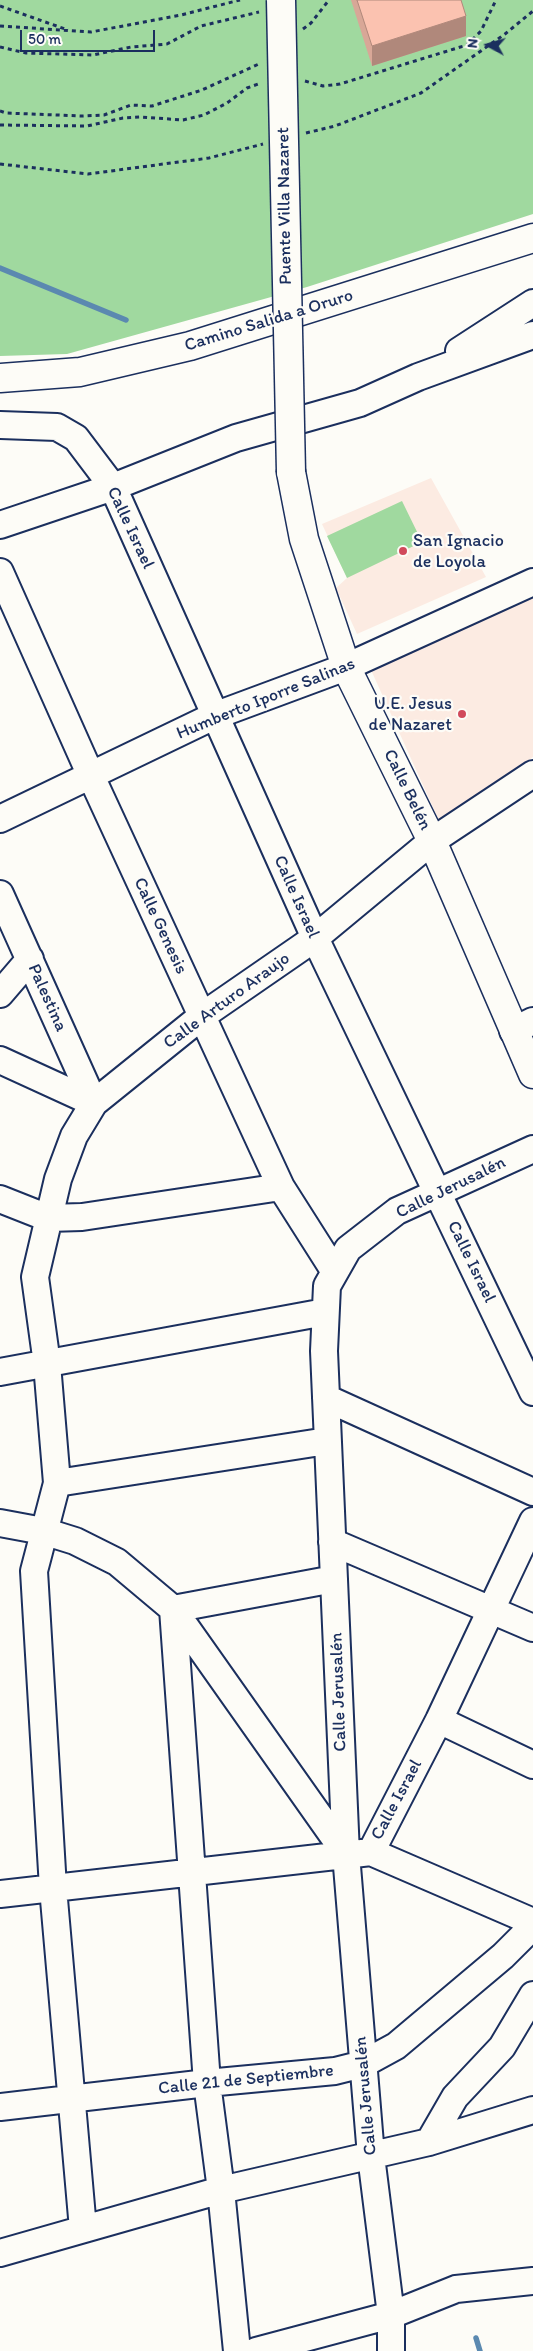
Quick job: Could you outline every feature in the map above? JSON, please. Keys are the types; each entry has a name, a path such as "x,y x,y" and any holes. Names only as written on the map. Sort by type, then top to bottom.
{"main road":[{"name":"Puente Villa Nazaret","path":"274,5 291,472"},
{"name":"Camino Salida a Oruro","path":"0,378 80,372 190,346 533,238"},
{"name":"Calle Belén","path":"291,472 304,539 346,668 523,1026 533,1074"}],"street":[{"path":"418,377 533,303"},
{"path":"0,524 113,487 236,438 360,403 418,377 533,335"},
{"name":"Calle Israel","path":"0,425 56,427 76,438 113,487 315,938 533,1392"},
{"name":"Calle Genesis","path":"0,572 91,776 281,1188 335,1272"},
{"name":"Humberto Iporre Salinas","path":"0,819 214,716 346,668 533,582"},
{"name":"Calle Arturo Araujo","path":"57,1483 47,1364 35,1277 58,1179 74,1136 94,1103 202,1016 315,938 432,841 533,774"},
{"name":"Palestina","path":"0,894 94,1103"},
{"path":"0,994 30,960"},
{"path":"0,1060 94,1103"},
{"name":"Calle Jerusalén","path":"391,2351 391,2315 371,2156 363,2064 358,1853 332,1542 324,1350 327,1286 348,1249 397,1211 533,1149"},
{"path":"0,1200 48,1218 82,1217 281,1188"},
{"path":"0,1372 325,1312"},
{"path":"326,1398 533,1492"},
{"path":"84,2229 74,2100 53,1888 34,1571 57,1483 328,1441"},
{"name":"Calle Israel","path":"358,1853 439,1720 533,1521"},
{"path":"0,1523 43,1531 75,1541 117,1562 173,1609 358,1853"},
{"path":"332,1542 533,1628"},
{"path":"173,1609 334,1580"},
{"path":"173,1609 207,2083 221,2190 238,2351"},
{"path":"439,1720 533,1765"},
{"path":"0,1894 358,1853 533,1922"},
{"name":"Calle 21 de Septiembre","path":"0,2107 74,2100 207,2083 335,2071 363,2064 396,2046 503,1956 533,1926"},
{"path":"430,2142 455,2097 502,2047 533,1995"},
{"path":"0,2253 221,2190 430,2142 533,2110"},
{"path":"256,2351 391,2315 456,2289 533,2280"}],"path":[{"path":"0,26 90,32 163,18 240,0"},
{"path":"298,34 311,23 329,0"},
{"path":"0,48 26,53 93,55 131,46 167,44 202,26 274,5"},
{"path":"0,6 74,32"},
{"path":"0,111 6,113 82,116 104,115 131,105 152,106 202,90 264,62"}],"shaded area":[{"name":"San Ignacio de Loyola","path":"431,478 486,577 357,634 336,588 347,578 322,524"},
{"name":"U.E. Jesus de Nazaret","path":"533,596 533,757 441,825 371,670"}],"green space":[{"path":"0,0 533,0 533,214 307,287 67,354 0,356"},
{"path":"402,501 422,542 347,578 327,536"}],"building":[{"path":"357,0 461,0 466,16 372,46"}],"waterway":[{"path":"0,268 126,320"},
{"path":"476,2338 480,2351"}],"place":[{"name":"San Ignacio de Loyola","path":"403,551"},
{"name":"U.E. Jesus de Nazaret","path":"462,714"}]}
